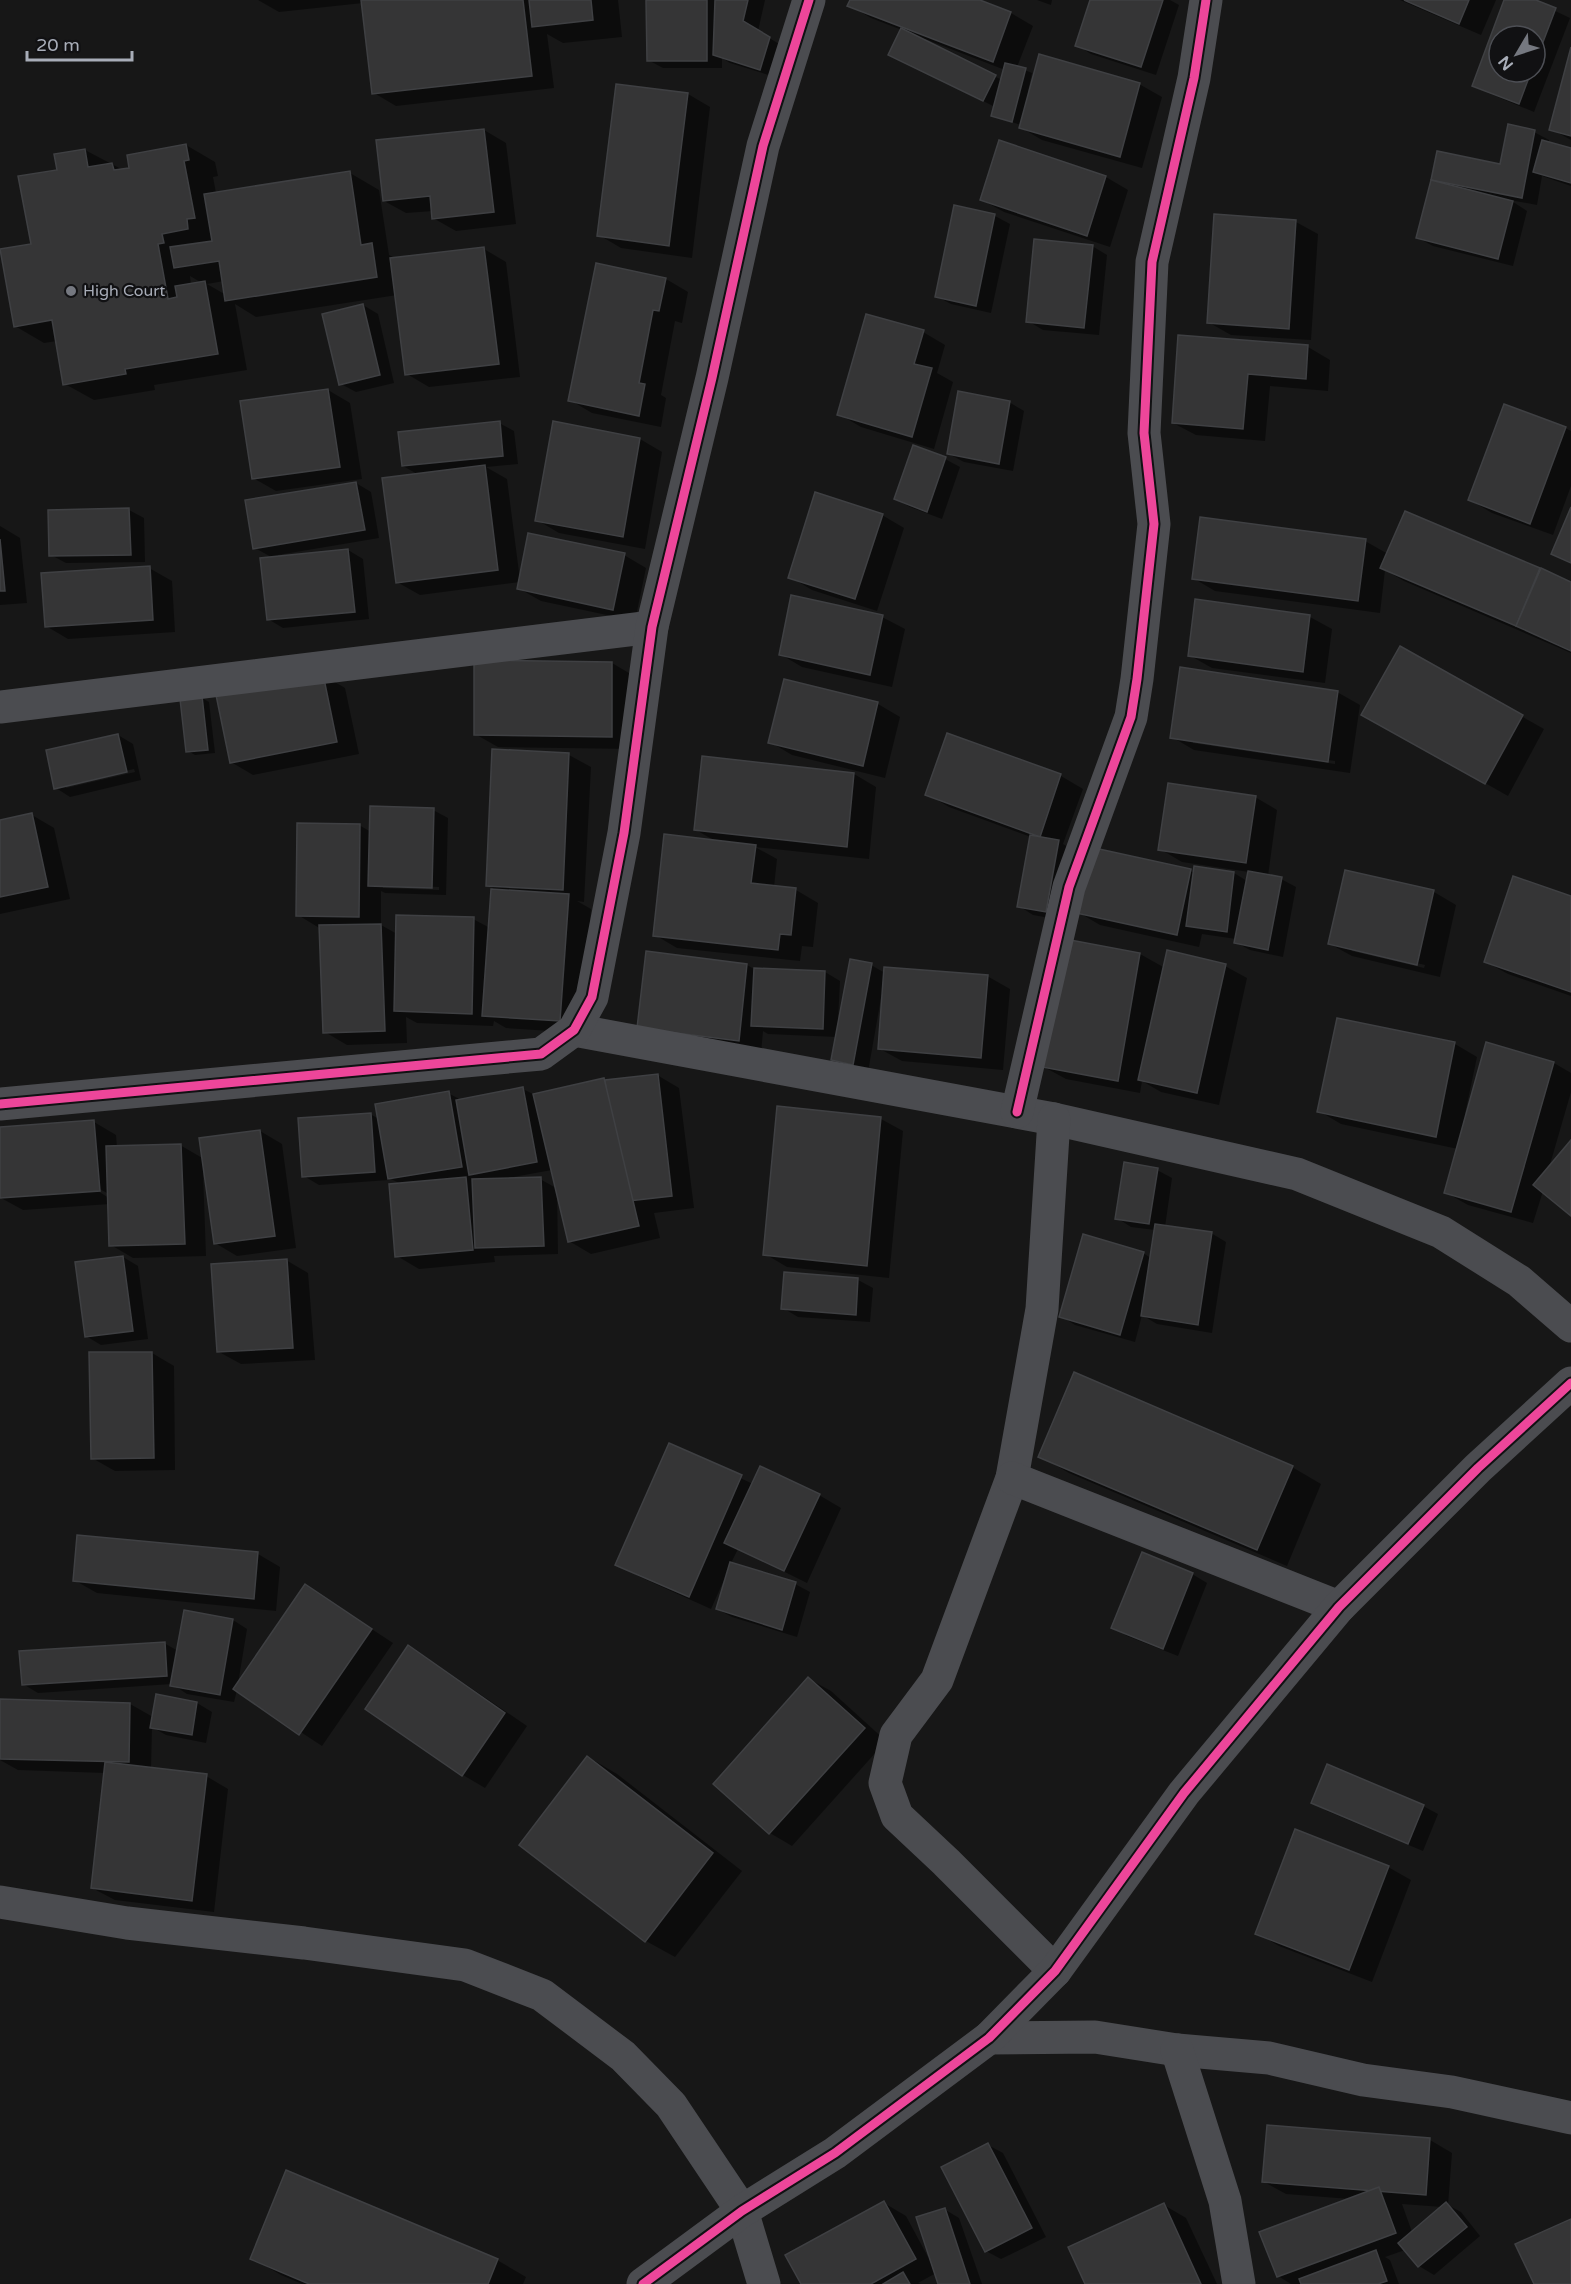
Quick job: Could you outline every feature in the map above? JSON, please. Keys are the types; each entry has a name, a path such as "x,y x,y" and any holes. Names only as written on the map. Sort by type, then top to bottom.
{"street":[{"path":"0,1104 541,1054 574,1030 592,997 624,833 652,627 712,378 763,146 809,0"},
{"path":"1017,1112 1069,887 1131,717 1154,524 1144,433 1152,262 1194,78 1206,0"},
{"path":"0,707 652,627"},
{"path":"574,1030 1054,1119 1297,1174 1441,1232 1518,1281 1571,1326"},
{"path":"1054,1119 1042,1310 1012,1478 937,1680 896,1735 885,1783 897,1816 1055,1971"},
{"path":"643,2284 742,2211 835,2153 989,2038 1055,1971 1184,1793 1339,1607 1478,1468 1571,1383"},
{"path":"1012,1478 1339,1607"},
{"path":"0,1902 127,1923 304,1943 465,1965 542,1995 623,2056 671,2105 742,2211 764,2284"},
{"path":"989,2038 1095,2037 1177,2050 1269,2058 1363,2080 1452,2092 1571,2118"},
{"path":"1177,2050 1225,2201 1239,2284"}],"building":[{"path":"361,0 523,0 532,76 372,94"},
{"path":"529,0 591,0 593,20 532,27"},
{"path":"646,0 707,0 707,61 647,61"},
{"path":"715,0 748,0 743,21 770,37 760,70 713,55"},
{"path":"850,0 980,0 1011,12 993,62 847,6"},
{"path":"1090,0 1163,0 1141,67 1075,46"},
{"path":"1404,0 1469,0 1459,24"},
{"path":"1504,0 1536,0 1556,8 1547,32 1547,24 1495,24"},
{"path":"901,28 996,75 983,101 888,55"},
{"path":"1487,46 1487,84 1526,84 1519,104 1472,86"},
{"path":"1571,47 1571,136 1549,130"},
{"path":"1039,54 1140,83 1120,157 1019,128"},
{"path":"1005,63 1026,68 1012,122 991,116"},
{"path":"616,84 688,93 669,246 597,236"},
{"path":"1508,124 1535,130 1522,198 1431,180 1437,151 1500,164"},
{"path":"484,129 494,212 432,219 430,196 383,201 376,140"},
{"path":"999,140 1106,176 1087,236 980,200"},
{"path":"1542,140 1571,148 1571,183 1533,172"},
{"path":"186,144 189,160 184,161 195,218 187,219 188,229 162,234 164,243 158,244 168,299 177,297 175,286 205,281 218,354 125,369 126,374 63,385 52,320 14,327 0,249 31,244 18,176 57,170 54,154 85,149 88,167 112,163 114,170 129,168 127,155"},
{"path":"350,171 361,245 372,243 377,277 225,301 219,261 174,268 170,247 212,241 204,194"},
{"path":"1431,180 1513,201 1498,259 1416,238"},
{"path":"954,205 995,214 976,306 935,297"},
{"path":"1214,214 1296,220 1289,329 1207,323"},
{"path":"1034,239 1093,245 1084,328 1026,322"},
{"path":"484,247 499,364 405,375 390,258"},
{"path":"596,263 666,278 659,311 653,310 639,383 645,384 639,416 568,401"},
{"path":"363,304 380,375 339,385 322,314"},
{"path":"866,314 924,330 914,364 932,368 912,437 837,415"},
{"path":"1178,335 1308,345 1306,379 1248,374 1243,429 1172,423"},
{"path":"328,389 340,467 252,479 240,401"},
{"path":"958,391 1010,401 999,464 947,454"},
{"path":"1504,404 1566,427 1530,524 1468,500"},
{"path":"500,421 503,456 402,466 398,432"},
{"path":"553,421 640,438 623,537 535,521"},
{"path":"913,445 946,457 927,512 894,499"},
{"path":"485,465 498,570 396,583 382,478"},
{"path":"356,482 365,530 253,549 245,500"},
{"path":"815,492 883,514 855,599 788,578"},
{"path":"1571,507 1571,563 1551,554"},
{"path":"129,508 131,555 49,556 48,510"},
{"path":"1405,511 1540,568 1516,626 1380,568"},
{"path":"1200,517 1366,539 1358,601 1192,579"},
{"path":"528,533 625,553 613,610 517,589"},
{"path":"0,539 5,591 0,591"},
{"path":"348,549 355,612 267,620 260,558"},
{"path":"150,566 153,620 45,627 41,573"},
{"path":"1541,568 1571,582 1571,651 1516,626"},
{"path":"791,595 883,615 870,675 779,655"},
{"path":"1195,599 1310,615 1303,672 1188,656"},
{"path":"1400,646 1523,715 1485,784 1361,715"},
{"path":"474,660 612,662 612,737 474,735"},
{"path":"1180,667 1338,691 1328,762 1170,738"},
{"path":"323,674 337,742 230,763 216,695"},
{"path":"784,679 878,702 863,766 768,743"},
{"path":"202,696 208,750 186,752 180,699"},
{"path":"947,733 1061,774 1040,837 925,795"},
{"path":"118,734 127,772 54,789 46,750"},
{"path":"492,749 569,753 563,890 486,886"},
{"path":"702,756 854,773 847,847 694,830"},
{"path":"1168,783 1256,796 1246,863 1158,850"},
{"path":"370,806 434,808 432,888 368,886"},
{"path":"32,813 48,887 0,897 0,820"},
{"path":"297,823 360,824 359,917 296,916"},
{"path":"664,834 756,845 751,883 796,888 791,935 780,934 778,950 653,936"},
{"path":"1030,835 1059,840 1046,912 1017,907"},
{"path":"1090,847 1191,869 1177,935 1076,913"},
{"path":"1194,866 1234,872 1227,932 1186,926"},
{"path":"1345,870 1434,890 1417,965 1328,944"},
{"path":"1248,871 1282,877 1268,950 1234,943"},
{"path":"1513,876 1571,896 1571,992 1484,962"},
{"path":"491,889 569,894 560,1021 482,1016"},
{"path":"396,915 474,917 472,1014 394,1011"},
{"path":"381,924 385,1031 323,1033 319,925"},
{"path":"1065,939 1140,953 1118,1081 1042,1067"},
{"path":"1167,950 1226,964 1197,1093 1138,1080"},
{"path":"646,951 747,964 739,1041 637,1028"},
{"path":"850,959 872,963 853,1065 831,1060"},
{"path":"884,967 988,975 981,1058 878,1049"},
{"path":"754,968 825,971 823,1029 751,1026"},
{"path":"1337,1018 1455,1042 1436,1137 1317,1112"},
{"path":"1486,1042 1554,1062 1511,1212 1444,1193"},
{"path":"658,1074 672,1196 620,1202 605,1080"},
{"path":"604,1078 639,1226 568,1242 533,1094"},
{"path":"523,1087 537,1162 469,1175 456,1100"},
{"path":"449,1091 462,1167 388,1179 375,1104"},
{"path":"777,1106 881,1117 867,1266 763,1255"},
{"path":"371,1113 375,1172 302,1177 298,1118"},
{"path":"94,1120 100,1191 0,1198 0,1127"},
{"path":"260,1130 275,1236 214,1244 199,1138"},
{"path":"1571,1140 1571,1216 1533,1185"},
{"path":"181,1144 185,1244 109,1246 106,1146"},
{"path":"1124,1162 1158,1168 1149,1224 1115,1219"},
{"path":"466,1177 473,1250 395,1257 389,1184"},
{"path":"541,1177 544,1246 475,1248 472,1179"},
{"path":"1155,1224 1212,1232 1198,1325 1141,1316"},
{"path":"1083,1234 1144,1252 1120,1335 1059,1317"},
{"path":"123,1256 133,1331 85,1337 75,1262"},
{"path":"287,1259 293,1348 217,1352 211,1264"},
{"path":"784,1272 858,1278 856,1315 781,1309"},
{"path":"89,1352 152,1352 154,1458 91,1459"},
{"path":"1074,1372 1293,1466 1257,1550 1038,1457"},
{"path":"669,1443 742,1475 689,1597 615,1565"},
{"path":"760,1466 820,1494 784,1571 724,1543"},
{"path":"77,1535 258,1552 254,1599 73,1581"},
{"path":"1142,1552 1193,1573 1163,1649 1111,1628"},
{"path":"730,1562 796,1582 782,1630 716,1609"},
{"path":"305,1584 372,1629 299,1735 233,1689"},
{"path":"184,1610 233,1619 220,1695 170,1686"},
{"path":"165,1642 167,1676 22,1685 19,1651"},
{"path":"408,1645 505,1713 462,1776 365,1709"},
{"path":"808,1677 865,1728 769,1834 713,1784"},
{"path":"156,1694 197,1702 192,1735 150,1728"},
{"path":"0,1699 130,1703 129,1762 0,1759"},
{"path":"587,1756 713,1853 645,1942 519,1845"},
{"path":"105,1762 207,1774 192,1901 91,1888"},
{"path":"1327,1764 1424,1805 1408,1844 1311,1803"},
{"path":"1295,1829 1389,1866 1349,1970 1255,1934"},
{"path":"1267,2125 1430,2138 1426,2195 1262,2182"},
{"path":"988,2143 1032,2228 985,2252 941,2167"},
{"path":"286,2170 498,2259 488,2284 309,2284 250,2259"},
{"path":"1379,2187 1396,2233 1277,2277 1259,2232"},
{"path":"884,2201 916,2259 871,2284 801,2284 785,2255"},
{"path":"1446,2202 1467,2227 1418,2267 1398,2243"},
{"path":"1164,2203 1201,2284 1085,2284 1068,2247"},
{"path":"945,2208 970,2284 938,2284 916,2217"},
{"path":"1571,2219 1571,2284 1534,2284 1515,2244"},
{"path":"1376,2250 1387,2281 1378,2284 1301,2284 1299,2279"},
{"path":"903,2272 910,2284 883,2284"}],"cycle path":[{"path":"0,1104 541,1054 574,1030 592,997 624,833 652,627 712,378 763,146 809,0"},
{"path":"1017,1112 1069,887 1131,717 1154,524 1144,433 1152,262 1194,78 1206,0"},
{"path":"643,2284 742,2211 835,2153 989,2038 1055,1971 1184,1793 1339,1607 1478,1468 1571,1383"}],"place":[{"name":"High Court","path":"71,291"}]}
